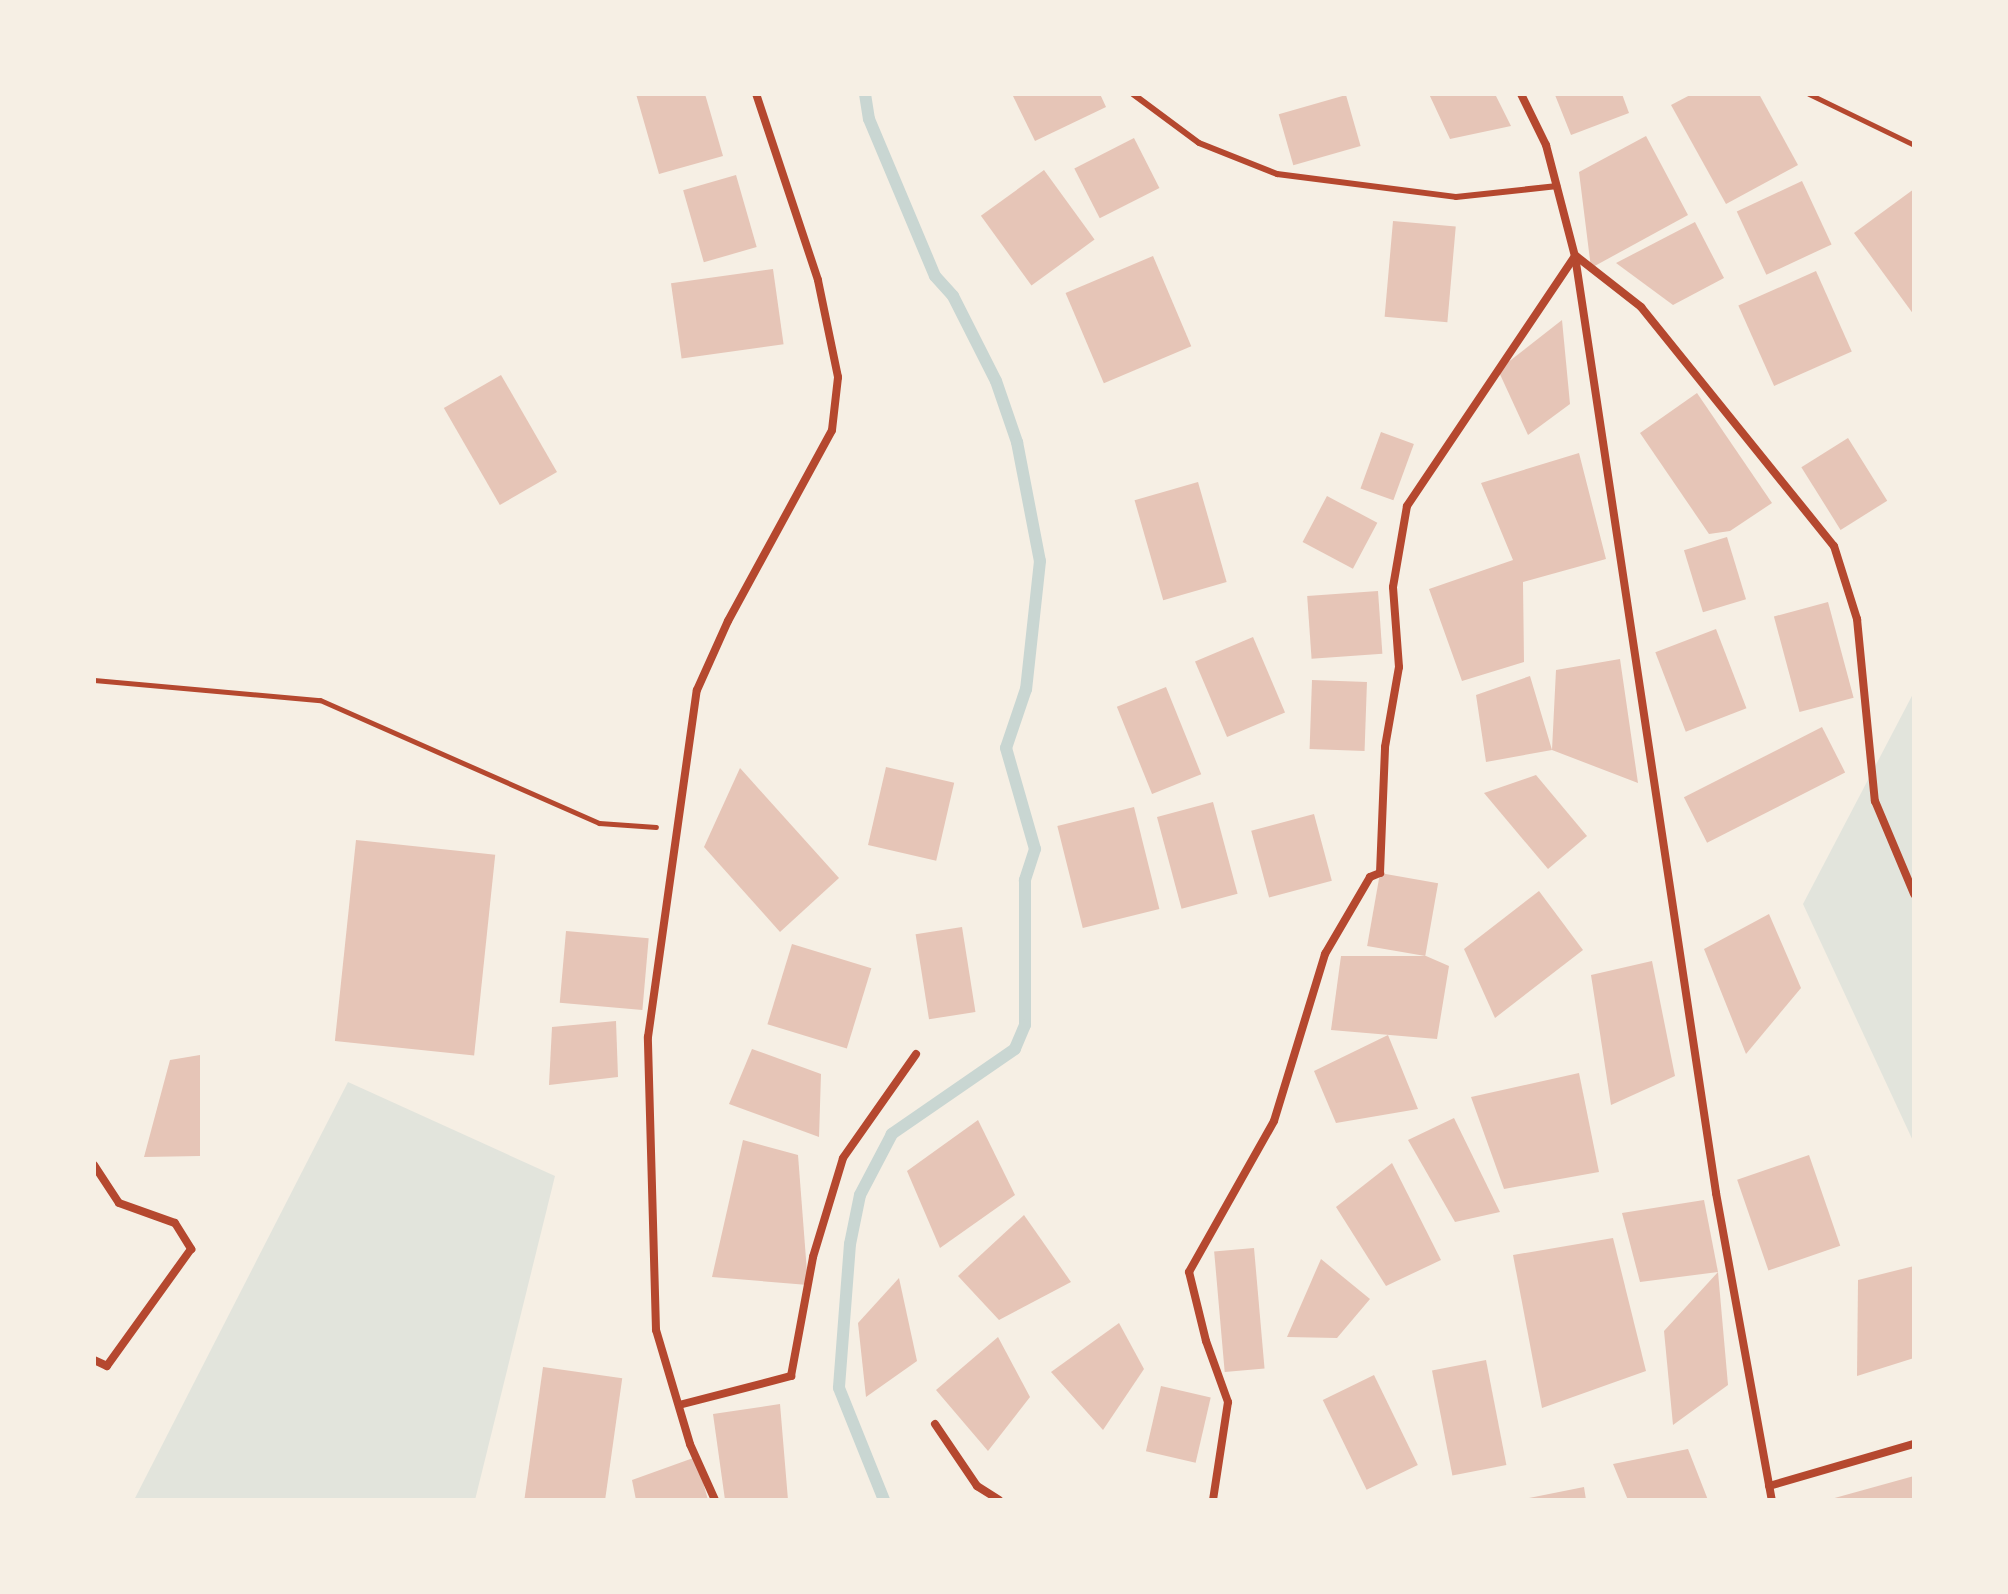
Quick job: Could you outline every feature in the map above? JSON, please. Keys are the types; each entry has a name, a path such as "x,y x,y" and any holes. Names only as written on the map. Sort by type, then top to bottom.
{"street":[{"path":"715,1500 679,1405 656,1330 648,1037 681,829 697,690 728,621 832,430 838,377 818,280 756,94"},
{"path":"1521,94 1546,145 1575,256 1716,1193 1772,1500"},
{"path":"1575,256 1641,307 1834,546 1857,619 1875,801 1914,894"},
{"path":"1213,1500 1228,1402 1206,1341 1189,1272 1274,1121 1325,954 1370,877 1380,873 1385,747 1399,667 1393,587 1407,506 1575,256"},
{"path":"679,1405 791,1376 813,1257 843,1158 916,1054"},
{"path":"94,1165 119,1203 175,1223 191,1249 107,1366 94,1360"},
{"path":"935,1424 977,1486 999,1500"},
{"path":"1769,1486 1914,1444"}],"lane":[{"path":"1133,94 1199,143 1277,174 1456,197 1557,186"}],"path":[{"path":"1809,94 1914,145"},
{"path":"94,680 320,700 599,823 681,829"}],"shaded area":[{"path":"1914,692 1914,1143 1803,904"},
{"path":"348,1082 555,1176 475,1500 134,1500"}],"building":[{"path":"636,94 705,94 723,156 659,174"},
{"path":"1012,94 1100,94 1106,107 1035,141"},
{"path":"1429,94 1495,94 1511,126 1450,139"},
{"path":"1622,94 1629,113 1571,135 1555,95"},
{"path":"1692,94 1759,94 1798,165 1726,204 1671,105"},
{"path":"1346,95 1361,146 1293,165 1279,114"},
{"path":"1646,136 1688,215 1591,268 1579,172"},
{"path":"1134,138 1159,188 1100,218 1074,168"},
{"path":"1044,170 1095,240 1031,285 981,216"},
{"path":"736,175 757,247 704,262 683,190"},
{"path":"1802,181 1832,244 1766,275 1737,211"},
{"path":"1914,189 1914,315 1854,233"},
{"path":"1393,221 1456,226 1447,322 1385,317"},
{"path":"1695,222 1724,278 1673,305 1616,263"},
{"path":"1153,256 1191,346 1104,383 1066,293"},
{"path":"773,269 784,344 682,359 671,283"},
{"path":"1816,271 1852,351 1774,386 1738,306"},
{"path":"1562,320 1570,404 1528,435 1498,370"},
{"path":"501,375 557,472 500,505 444,408"},
{"path":"1697,393 1772,503 1730,531 1709,534 1640,433"},
{"path":"1381,432 1414,444 1393,500 1360,488"},
{"path":"1848,438 1887,501 1841,530 1801,467"},
{"path":"1579,453 1606,559 1523,582 1524,662 1462,681 1429,589 1513,560 1481,483"},
{"path":"1198,482 1227,582 1163,600 1135,500"},
{"path":"1327,496 1377,523 1353,569 1303,542"},
{"path":"1727,537 1746,599 1703,612 1684,550"},
{"path":"1378,591 1382,654 1312,659 1307,596"},
{"path":"1828,602 1854,698 1800,712 1774,616"},
{"path":"1716,629 1746,708 1686,732 1655,652"},
{"path":"1253,637 1285,712 1227,737 1195,662"},
{"path":"1620,659 1638,783 1552,750 1556,670"},
{"path":"1530,676 1552,750 1486,762 1476,695"},
{"path":"1312,680 1367,682 1365,751 1310,749"},
{"path":"1166,687 1201,774 1152,794 1117,707"},
{"path":"1822,727 1845,772 1707,843 1684,797"},
{"path":"886,767 954,783 936,861 868,845"},
{"path":"740,768 839,878 780,932 704,847"},
{"path":"1536,775 1587,836 1548,869 1484,793"},
{"path":"1213,802 1238,894 1182,909 1157,817"},
{"path":"1134,807 1159,909 1083,928 1057,826"},
{"path":"1314,814 1332,881 1269,897 1251,831"},
{"path":"356,840 495,855 474,1056 335,1041"},
{"path":"1380,873 1438,883 1425,956 1367,946"},
{"path":"1539,891 1583,950 1495,1018 1464,949"},
{"path":"1769,914 1801,988 1746,1054 1704,949"},
{"path":"962,927 975,1012 929,1019 916,934"},
{"path":"566,931 649,938 642,1010 560,1003"},
{"path":"792,944 871,968 847,1049 767,1024"},
{"path":"1341,956 1426,956 1449,966 1437,1039 1331,1030"},
{"path":"1652,961 1675,1076 1611,1105 1591,975"},
{"path":"616,1021 618,1077 549,1085 552,1027"},
{"path":"1388,1035 1418,1109 1336,1123 1314,1071"},
{"path":"752,1049 821,1074 819,1137 729,1104"},
{"path":"200,1055 200,1156 144,1157 170,1060"},
{"path":"1579,1073 1599,1172 1504,1189 1471,1097"},
{"path":"1454,1118 1500,1212 1455,1222 1408,1140"},
{"path":"978,1120 1015,1195 940,1248 907,1171"},
{"path":"743,1140 798,1155 808,1285 712,1277"},
{"path":"1809,1155 1840,1246 1768,1271 1737,1180"},
{"path":"1392,1163 1441,1260 1386,1286 1336,1207"},
{"path":"1704,1200 1718,1272 1640,1282 1622,1213"},
{"path":"1024,1215 1071,1282 999,1320 958,1276"},
{"path":"1613,1238 1646,1371 1542,1408 1513,1255"},
{"path":"1254,1248 1265,1369 1225,1372 1214,1251"},
{"path":"1321,1259 1370,1299 1337,1338 1287,1337"},
{"path":"1914,1266 1914,1358 1857,1376 1858,1280"},
{"path":"1718,1272 1728,1385 1673,1425 1664,1331"},
{"path":"899,1278 917,1361 866,1397 858,1323"},
{"path":"1119,1323 1144,1369 1103,1430 1051,1372"},
{"path":"998,1337 1030,1397 988,1451 936,1390"},
{"path":"1486,1360 1506,1465 1452,1476 1432,1370"},
{"path":"543,1367 622,1378 605,1500 524,1500"},
{"path":"1374,1375 1418,1465 1367,1490 1323,1400"},
{"path":"1161,1386 1211,1397 1196,1463 1146,1451"},
{"path":"780,1404 788,1500 725,1500 713,1414"},
{"path":"1688,1449 1708,1500 1628,1500 1613,1464"},
{"path":"696,1457 708,1500 636,1500 632,1480"},
{"path":"1914,1476 1914,1500 1831,1500 1831,1499"},
{"path":"1584,1487 1586,1500 1524,1499"}],"waterway":[{"path":"865,94 869,119 935,276 953,296 996,381 1017,442 1040,561 1026,689 1006,748 1035,849 1025,880 1025,1025 1015,1049 892,1134 860,1195 850,1244 839,1388 884,1500"}]}
